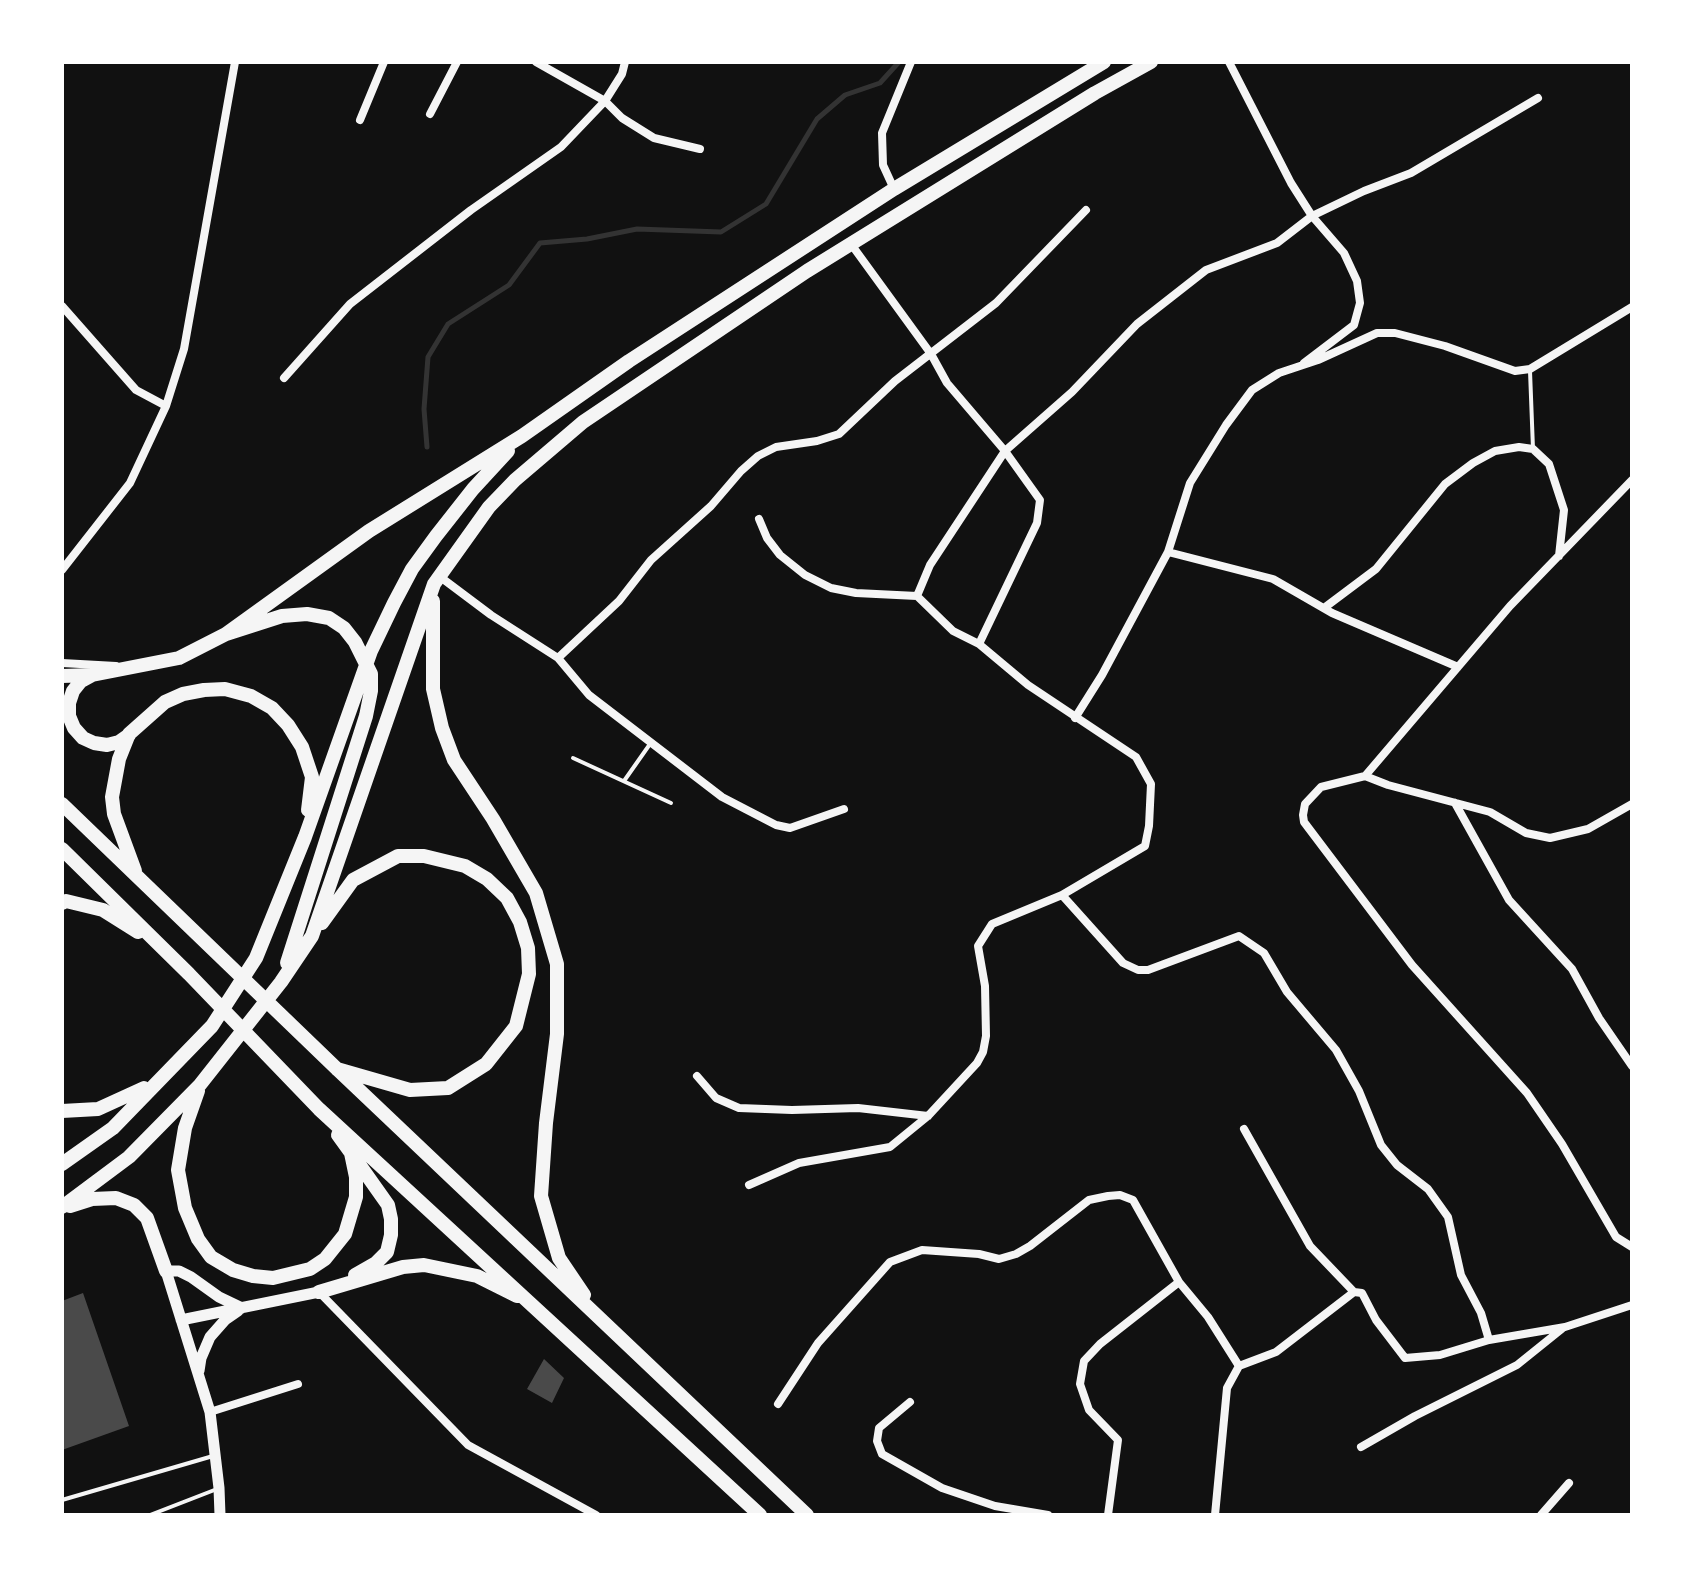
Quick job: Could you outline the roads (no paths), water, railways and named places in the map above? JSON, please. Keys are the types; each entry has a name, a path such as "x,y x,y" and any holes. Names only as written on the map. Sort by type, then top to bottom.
{"highway":[{"path":"62,676 92,675 179,658 226,634 369,531 522,436 629,361 894,189 1104,62"},
{"path":"312,936 436,580 489,507 515,480 583,422 851,244 1095,93 1151,62"},
{"path":"62,1164 113,1128 212,1026 256,958 305,837 371,651 400,591 436,536 473,489 522,436"},
{"path":"436,580 431,650 433,689 442,728 454,760 536,893 557,964 557,1034 541,1196 559,1258 600,1319"},
{"path":"226,634 282,616 307,614 329,618 344,628 365,659 371,674 366,716 281,982"},
{"path":"92,675 81,681 73,691 69,716 83,738 94,743 107,745 119,742 165,702 183,694 225,689 251,696 272,708 302,747 312,777 305,837"},
{"path":"129,734 119,759 112,797 114,814 137,875"},
{"path":"62,804 807,1515"},
{"path":"62,849 163,947 319,1109 760,1515"},
{"path":"62,1208 129,1157 199,1086 281,982 353,880 398,856 445,859 487,879 507,898 520,922 528,948 529,974 516,1026 486,1064 448,1088 410,1090 336,1068"},
{"path":"62,903 66,901 103,910 163,947"},
{"path":"62,1111 98,1109 140,1091 175,1063"},
{"path":"199,1086 185,1128 178,1170 185,1208 198,1239 211,1257 233,1270 273,1278 310,1269 325,1259 345,1234 356,1197 351,1153"},
{"path":"319,1109 388,1205 391,1235 387,1252 376,1263 319,1292"},
{"path":"62,1208 92,1199 116,1198 134,1205 147,1218 166,1271"},
{"path":"319,1292 403,1267 424,1265 477,1276 532,1304"}],"street":[{"path":"62,570 130,483 166,406 184,349 235,62"},
{"path":"360,120 384,62"},
{"path":"430,114 457,62"},
{"path":"536,62 605,101 622,118 654,138 700,149"},
{"path":"284,378 350,304 471,210 561,147 605,101 622,74 625,62"},
{"path":"894,189 883,165 882,133 911,62"},
{"path":"1229,62 1291,183 1312,216 1344,253 1357,281 1360,303 1354,325 1301,366"},
{"path":"917,596 930,565 1005,451 1072,392 1137,324 1206,270 1277,243 1312,216 1411,173 1538,98"},
{"path":"558,658 619,601 651,560 711,506 758,456 776,447 817,441 839,434 895,381 996,303 1086,210"},
{"path":"851,244 931,354 947,383 1005,451 1034,491 1040,508 1037,523 979,644"},
{"path":"62,306 136,390 166,406"},
{"path":"1075,718 1102,675 1168,552 1190,483 1252,390 1279,373 1377,333 1395,333 1445,346 1515,371 1530,369 1632,307"},
{"path":"1324,608 1376,569 1445,484 1495,451 1519,447 1533,449 1549,464 1564,510 1559,557"},
{"path":"1365,776 1510,606 1632,480"},
{"path":"749,1185 799,1163 890,1147 928,1116 977,1063 983,1052 986,1036 985,986 978,946 992,924 1062,895 1145,846 1151,784 1136,757 1028,685 979,644 953,631 917,596 856,593 831,588 805,575 780,555 767,538 759,519"},
{"path":"1168,552 1273,579 1324,608 1458,667"},
{"path":"436,580 558,658 589,695 722,797 776,825 790,828 844,809"},
{"path":"62,663 137,667"},
{"path":"1632,804 1588,829 1550,838 1526,833 1490,812 1365,776 1321,787 1305,804 1304,822 1412,965 1527,1093 1562,1144 1616,1237 1632,1247"},
{"path":"1455,803 1509,900 1572,969 1599,1018 1632,1066"},
{"path":"1062,895 1123,963 1138,970 1148,970 1239,936 1264,953 1287,992 1336,1050 1359,1091 1381,1145 1397,1165 1428,1189 1448,1217 1461,1275 1481,1313 1489,1340"},
{"path":"697,1076 716,1098 739,1108 858,1108 928,1116"},
{"path":"1244,1129 1310,1246 1354,1292 1362,1293 1376,1320 1405,1358 1440,1355 1489,1340 1565,1327 1632,1305"},
{"path":"778,1404 818,1343 890,1262 922,1250 979,1254 999,1259 1030,1246 1089,1200 1120,1195 1133,1200 1179,1282 1208,1317 1239,1366"},
{"path":"220,1515 210,1412 166,1271 179,1271 242,1308"},
{"path":"1108,1515 1118,1440 1089,1410 1080,1384 1084,1361 1100,1344 1179,1282"},
{"path":"181,1320 319,1292 468,1445 596,1515"},
{"path":"1215,1515 1227,1388 1239,1366 1276,1352 1354,1292"},
{"path":"198,1380 201,1358 210,1337 225,1320 242,1308"},
{"path":"1361,1447 1517,1365 1565,1327"},
{"path":"210,1412 298,1384"},
{"path":"910,1402 879,1428 877,1441 882,1454 942,1488 995,1506 1048,1515"},
{"path":"1541,1515 1569,1483"}],"lane":[{"path":"1530,369 1533,449"},
{"path":"624,781 650,744"},
{"path":"573,758 671,803"},
{"path":"62,1500 215,1455"},
{"path":"150,1515 219,1488"}],"waterway":[{"path":"427,447 424,409 428,357 448,324 509,285 540,243 587,239 637,229 721,232 766,204 817,119 845,95 880,83 899,62"}]}
